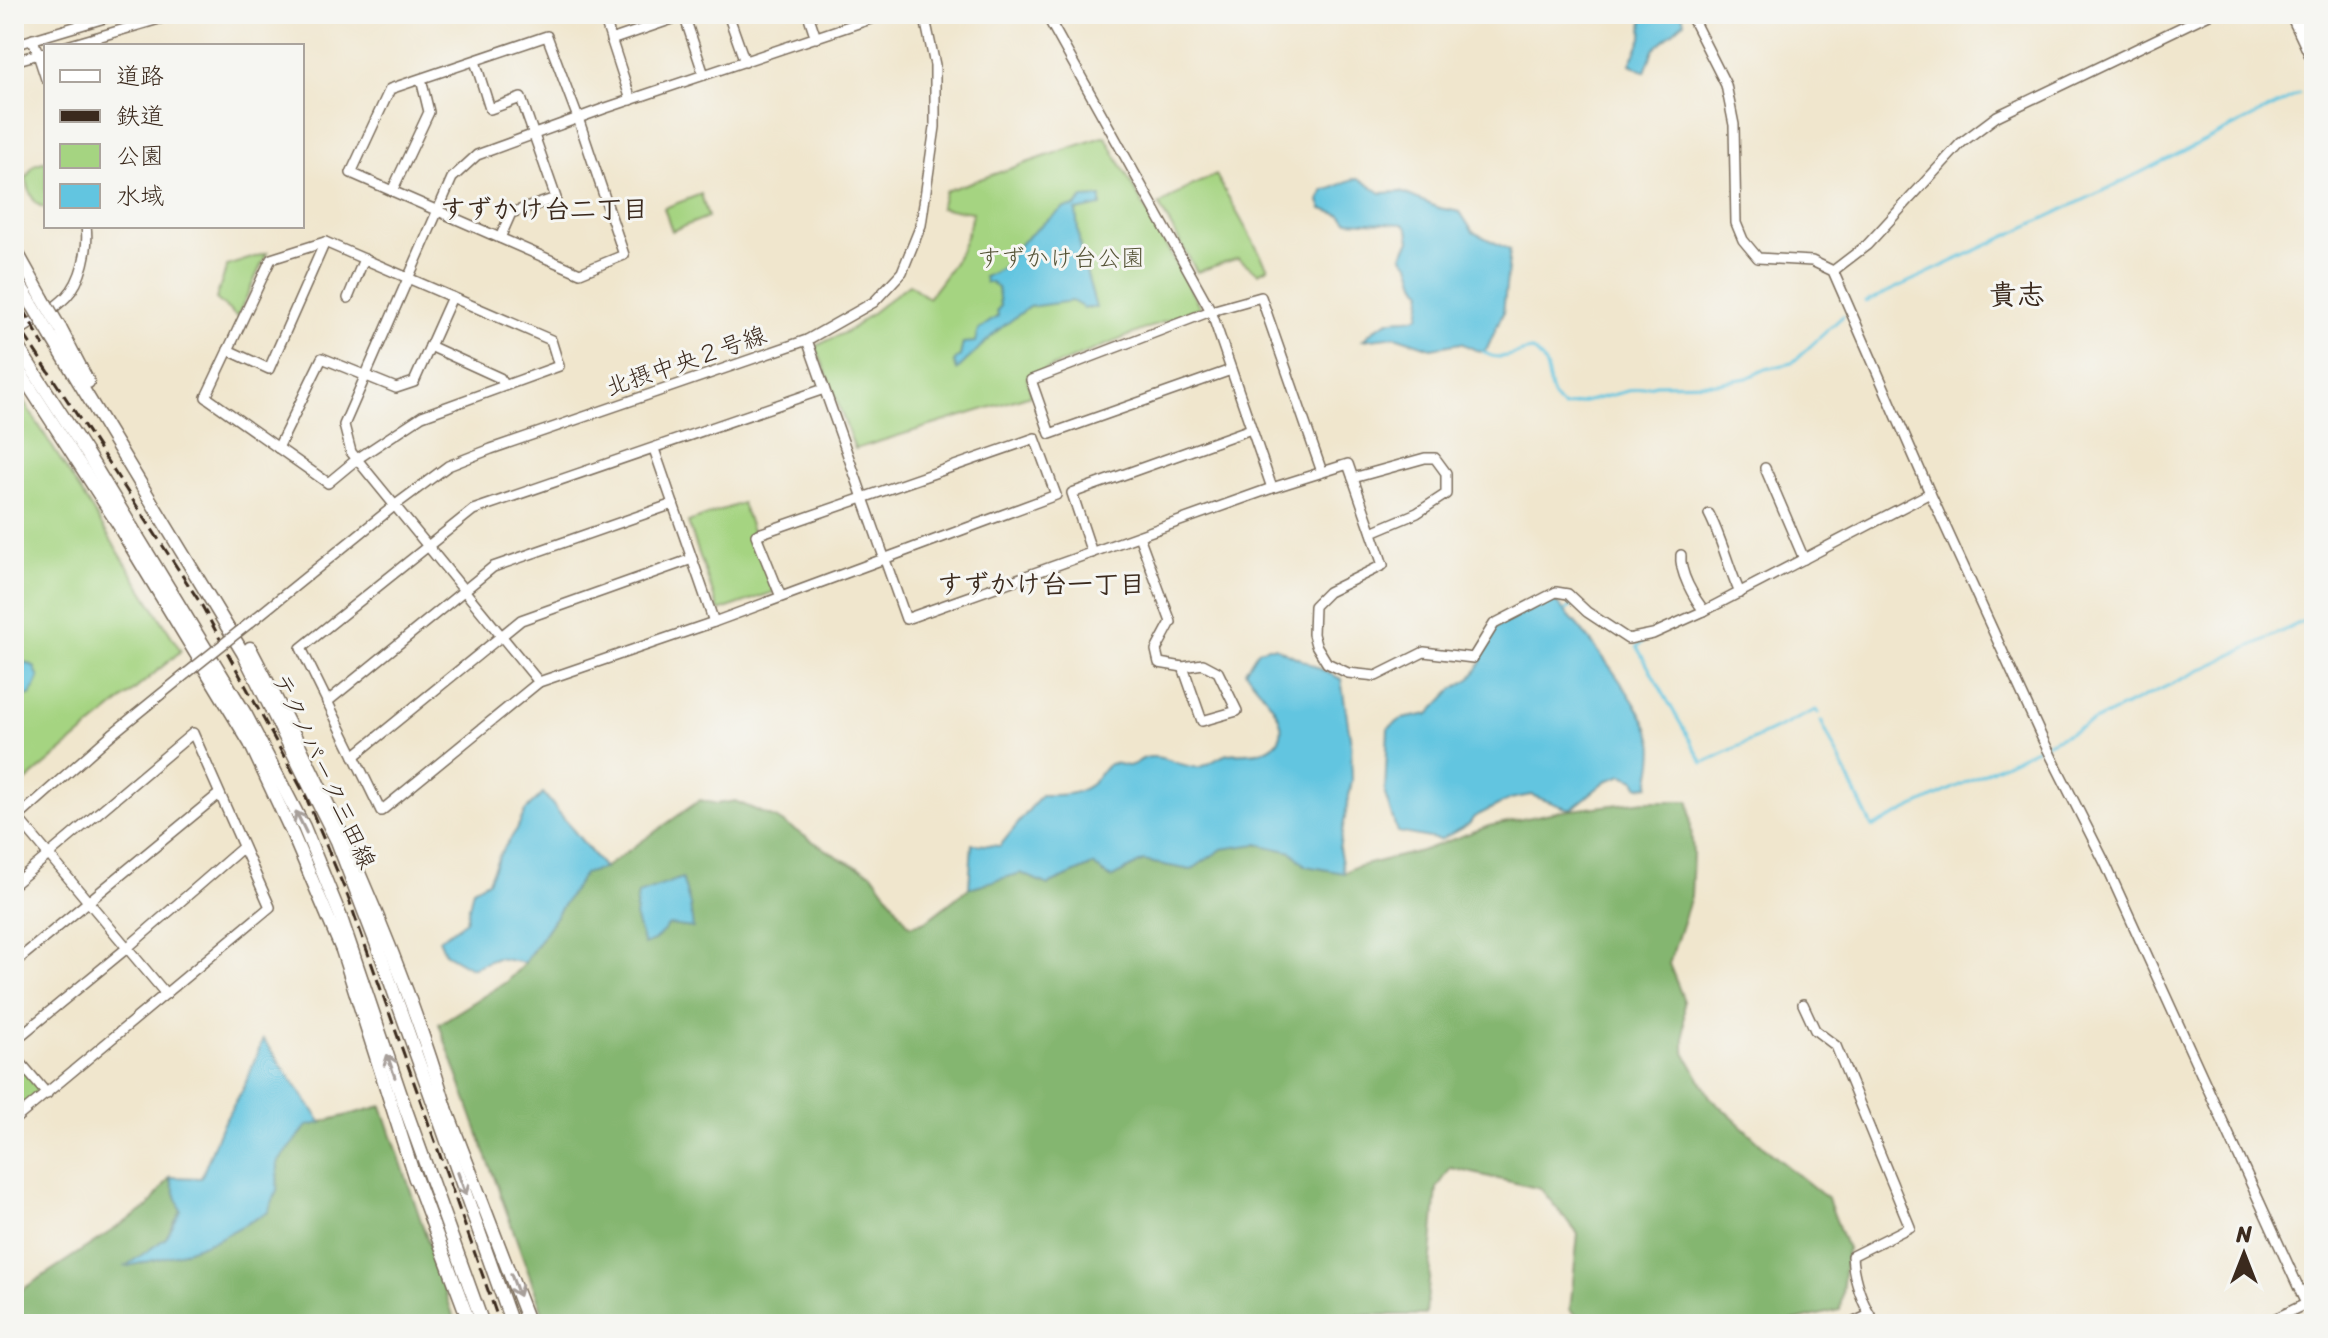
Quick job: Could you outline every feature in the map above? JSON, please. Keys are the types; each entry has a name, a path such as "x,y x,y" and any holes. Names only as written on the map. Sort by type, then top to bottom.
{"main road":[{"path":"2292,14 2314,61"},
{"path":"14,247 38,302"},
{"name":"テクノパーク三田線","path":"14,275 38,302 128,462 243,653 337,841 512,1324"},
{"path":"56,332 249,645 301,744 374,904 429,1052 446,1108"},
{"name":"テクノパーク三田線","path":"14,341 19,360 178,601 246,715 304,827 340,915 483,1324"},
{"path":"19,360 250,743 342,950 415,1179 470,1324"},
{"path":"85,377 128,462"},
{"path":"121,530 178,601"},
{"path":"390,981 446,1108 529,1324"},
{"path":"406,1110 406,1135 415,1179"}],"street":[{"path":"14,45 118,14"},
{"path":"74,44 176,14"},
{"path":"603,14 631,100"},
{"path":"728,14 745,62"},
{"path":"808,14 816,38"},
{"path":"539,682 351,452 344,425 452,178 477,155 816,38 858,18 885,14"},
{"name":"北摂中央２号線","path":"16,819 112,734 394,506 448,466 807,340 874,302 902,272 921,225 935,127 935,65 924,14"},
{"path":"1046,14 1211,311 1272,488"},
{"path":"1690,14 1726,85 1734,125 1736,223 1743,240 1758,258 1812,261 1833,271 2045,744 2100,853 2310,1302 2264,1324"},
{"path":"1833,271 1867,245 1961,143 1997,116 2209,14"},
{"path":"611,40 684,15 704,75"},
{"path":"547,36 624,255 580,273 351,173 390,89 421,79 547,36"},
{"path":"14,61 42,53 33,39"},
{"path":"475,61 490,109 521,98 556,198 511,213 500,238"},
{"path":"392,191 429,112 421,79"},
{"path":"14,334 67,296 80,272 88,240 86,228"},
{"path":"228,350 269,369 325,242"},
{"path":"325,242 408,277 551,340 559,366 422,416 357,459 328,483 206,397 271,259 325,242"},
{"path":"348,298 364,259"},
{"path":"278,448 322,358 396,388 414,382 452,297"},
{"path":"1231,370 1050,434 1031,380 1211,311 1261,297 1322,472"},
{"path":"807,340 906,619 1272,488 1348,464 1383,565 1328,592 1314,606 1313,634 1327,663 1348,673 1376,676 1424,652 1473,658 1494,624 1556,592 1568,594 1587,612 1628,639 1653,634 1740,593 1930,493"},
{"path":"430,346 500,378 505,385"},
{"path":"781,597 756,535 1035,438 1056,495 714,622 539,682 381,811 301,648 473,510 824,389"},
{"path":"1092,553 1072,493 1251,429"},
{"path":"654,449 714,622"},
{"path":"1353,478 1425,458 1435,458 1446,473 1446,494 1417,513 1372,532"},
{"path":"1765,468 1804,559"},
{"path":"327,702 493,567 673,504"},
{"path":"1709,514 1740,593"},
{"path":"1139,536 1171,622 1156,650 1159,663 1183,667 1203,664 1218,672 1237,711 1202,721 1183,667"},
{"path":"1681,555 1685,575 1696,601 1704,611"},
{"path":"354,756 521,620 692,559"},
{"path":"14,884 193,733 270,907 14,1120"},
{"path":"14,963 219,794"},
{"path":"16,819 166,994"},
{"path":"14,1041 242,848"},
{"path":"1803,1004 1815,1030 1836,1046 1910,1227 1852,1256 1869,1315 1876,1324"},
{"path":"14,1055 47,1094"},
{"path":"1850,1324 1869,1315"}],"green space":[{"name":"すずかけ台公園","path":"1105,136 1200,307 1027,377 1031,395 855,449 816,346 850,330 909,284 928,298 956,258 966,238 973,212 940,208 945,191"},
{"path":"44,162 44,207 34,201 26,178 34,165"},
{"path":"1216,175 1268,268 1258,273 1238,258 1197,272 1159,205"},
{"path":"701,194 708,217 672,231 664,208"},
{"path":"267,253 237,317 216,299 227,266"},
{"path":"14,386 181,651 14,791"},
{"path":"742,503 774,592 719,611 688,522"},
{"path":"700,800 717,804 735,801 777,819 843,860 872,873 910,926 926,921 969,888 1021,873 1048,885 1093,865 1111,878 1143,861 1191,870 1222,849 1253,844 1300,855 1344,873 1352,868 1421,851 1489,826 1555,812 1645,801 1689,801 1693,854 1691,897 1669,964 1684,1001 1684,1051 1710,1097 1771,1153 1828,1199 1847,1249 1840,1310 1781,1324 1634,1324 1624,1318 1610,1324 1586,1324 1570,1310 1578,1234 1541,1189 1451,1168 1437,1188 1426,1315 1315,1315 1307,1324 547,1324 439,1024 506,982 524,964 584,873 604,868"},
{"path":"14,1057 43,1091 14,1116"},
{"path":"382,1106 456,1324 14,1324 14,1295 148,1207 170,1177 181,1211 166,1238 127,1266 277,1191 278,1162 307,1126"}],"water":[{"path":"1643,14 1682,14 1684,22 1653,50 1645,72 1630,64 1642,38"},
{"path":"1360,179 1381,193 1401,192 1439,208 1460,212 1473,232 1510,250 1503,313 1487,349 1480,352 1461,343 1431,348 1395,336 1363,340 1388,321 1419,316 1423,291 1402,255 1410,241 1408,229 1403,224 1347,221 1341,215 1322,209 1319,201 1324,190"},
{"path":"1101,197 1101,206 1076,211 1080,249 1096,308 1084,308 1072,301 1029,307 997,331 957,370 954,362 960,356 963,343 975,342 978,330 998,316 998,288 991,282 986,283 984,277 1001,269 1022,242 1064,208 1075,207 1083,198"},
{"path":"1554,601 1611,668 1639,710 1653,742 1649,786 1639,787 1635,780 1623,775 1606,781 1573,808 1531,795 1510,799 1474,817 1469,824 1440,840 1397,832 1385,794 1388,728 1402,719 1429,714 1452,690 1471,678 1482,662 1478,654 1495,628 1546,602"},
{"path":"1275,647 1341,679 1351,743 1352,780 1339,849 1344,873 1306,866 1292,852 1257,844 1222,849 1191,870 1143,861 1111,878 1093,865 1048,885 1021,873 969,888 972,844 1000,846 1041,795 1062,795 1082,790 1110,764 1128,766 1152,757 1200,767 1228,754 1260,752 1277,742 1281,723 1269,700 1245,671 1258,650"},
{"path":"14,658 34,666 39,678 31,695 14,697"},
{"path":"543,793 604,868 584,874 524,963 497,958 471,968 445,953 439,939 466,921 473,889 488,881 525,811"},
{"path":"682,878 693,928 669,925 654,941 644,945 635,916 638,894"},
{"path":"263,1039 322,1123 307,1126 278,1162 277,1191 268,1212 218,1239 175,1255 124,1267 166,1238 181,1211 170,1177 201,1178 221,1127 244,1087"}],"waterway":[{"path":"1866,302 2109,188 2299,94"},
{"path":"1483,351 1500,357 1532,350 1545,364 1553,394 1564,407 1656,384 1718,383 1747,378 1766,369 1792,363 1843,316"},
{"path":"1566,610 1572,606"},
{"path":"1821,721 1872,827 2314,616"},
{"path":"1643,641 1637,647 1703,763 1816,710 1818,713"}],"railway":[{"path":"14,292 44,346"},
{"path":"14,319 201,604 305,795 348,897 500,1324"}],"district":[{"name":"すずかけ台二丁目","path":"544,209"},
{"name":"貴志","path":"2017,294"},
{"name":"すずかけ台一丁目","path":"1041,584"}]}
